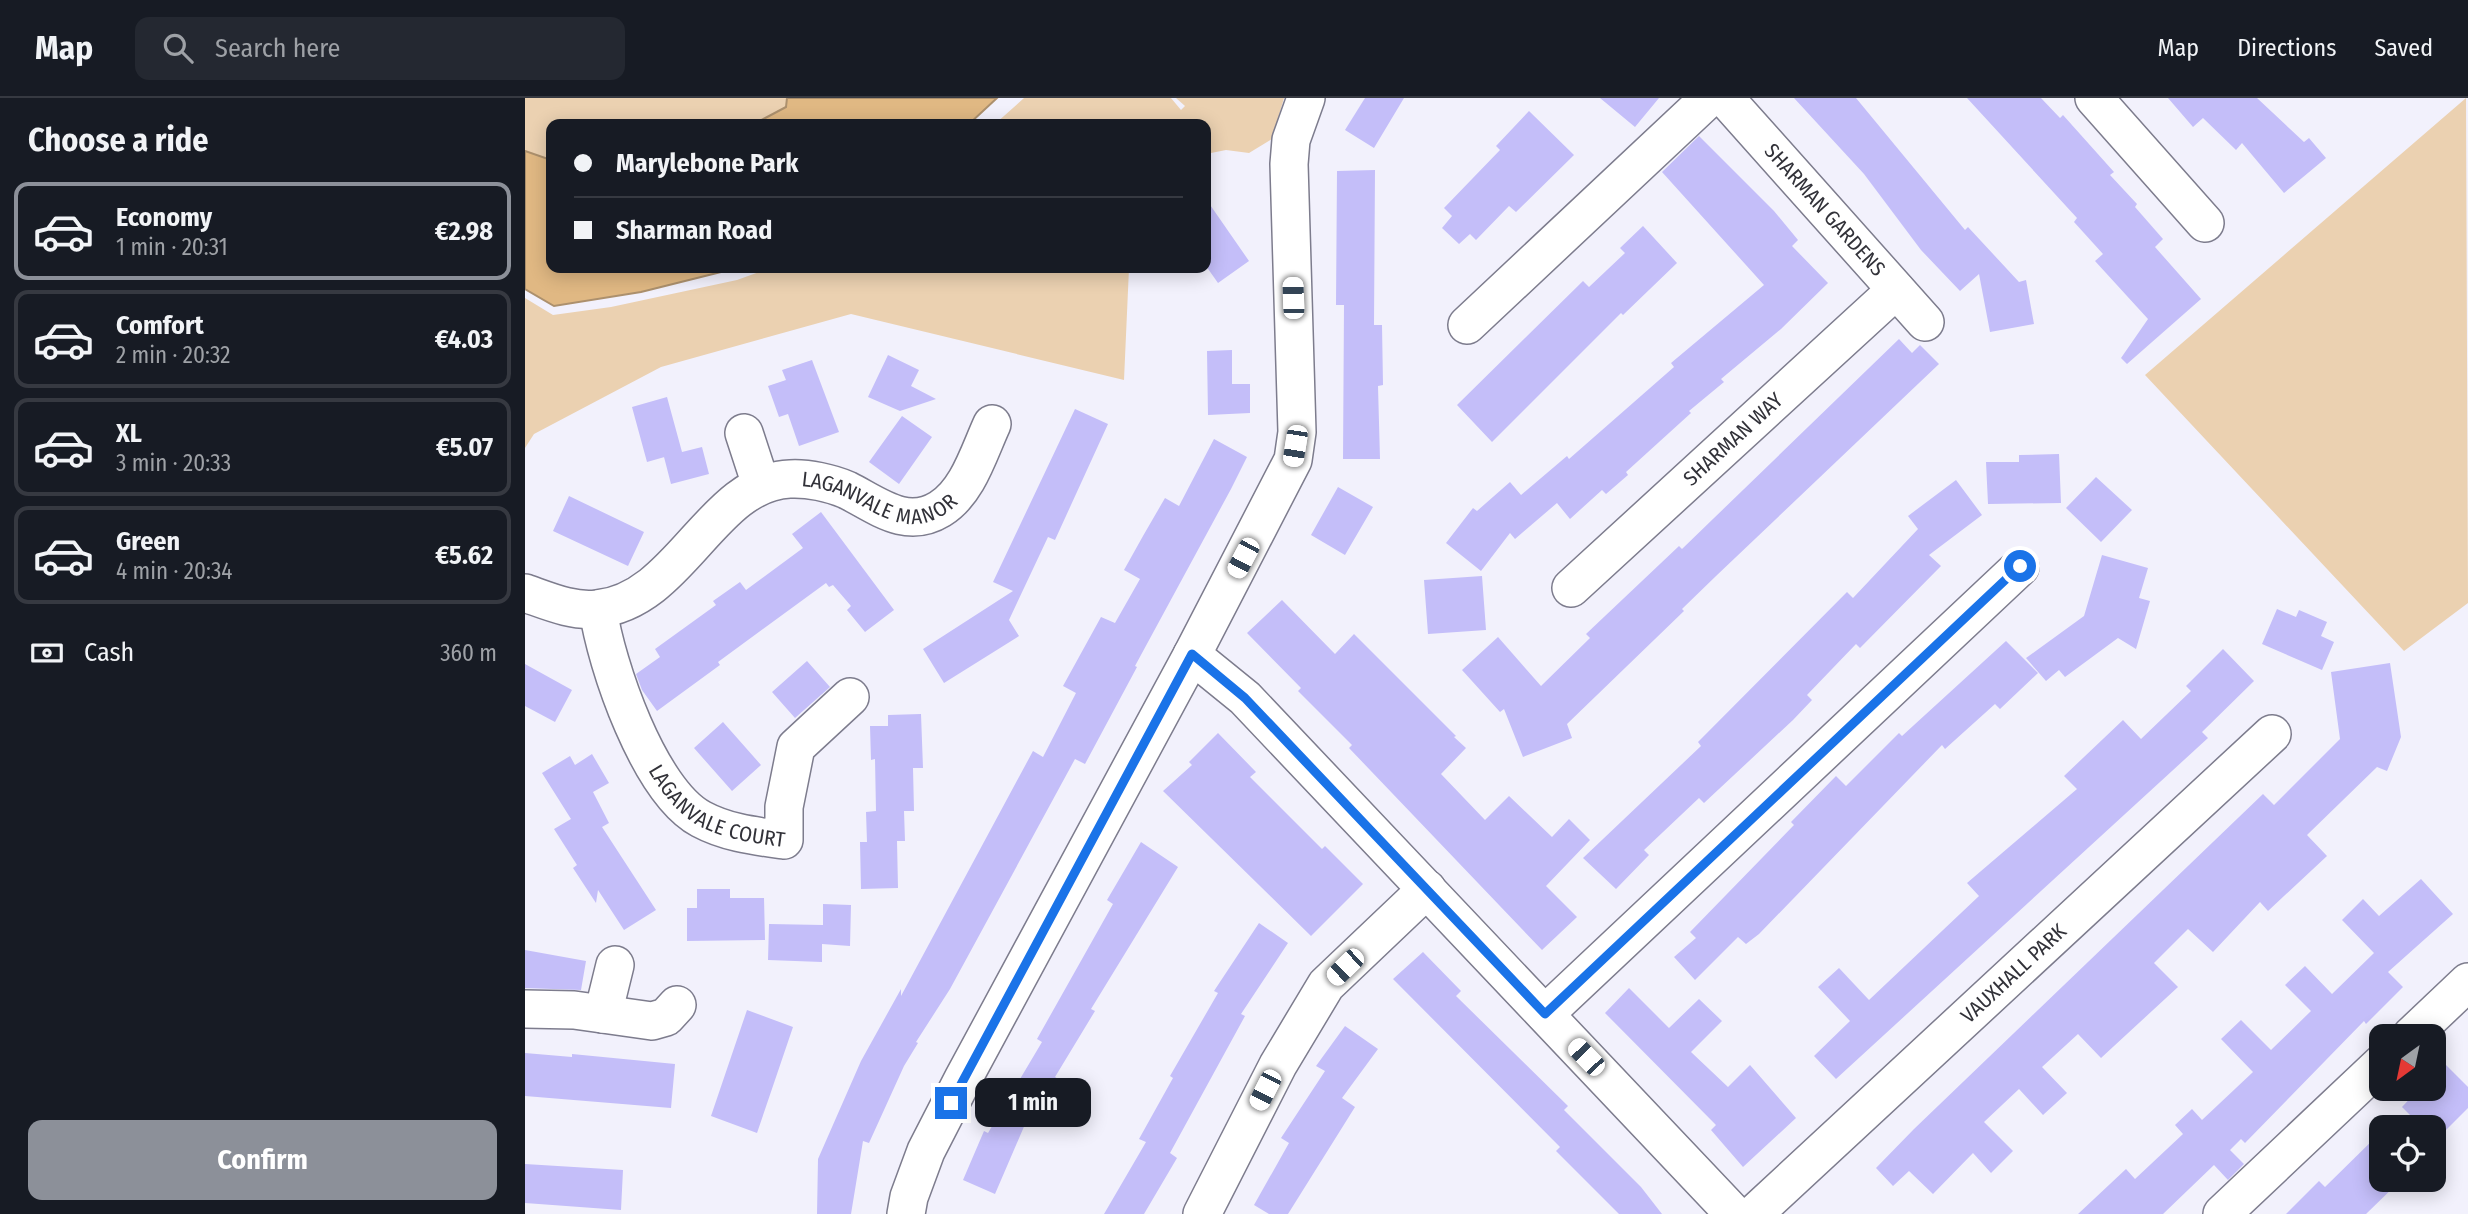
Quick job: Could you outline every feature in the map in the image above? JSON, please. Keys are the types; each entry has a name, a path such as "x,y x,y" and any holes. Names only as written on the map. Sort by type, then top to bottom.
{"street":[{"path":"906,1214 909,1197 926,1151 1293,460 1297,432 1289,164 1291,140 1306,98"},
{"path":"1467,325 1709,98"},
{"name":"SHARMAN GARDENS","path":"1725,98 1925,322"},
{"path":"2094,98 2205,223"},
{"name":"SHARMAN WAY","path":"1571,588 1896,290"},
{"name":"LAGANVALE MANOR","path":"525,593 573,608 598,609 624,601 651,587 746,492 761,485 793,479 817,482 844,489 890,514 906,518 925,516 940,509 955,496 992,424"},
{"path":"744,433 761,485"},
{"path":"1545,1014 2020,566"},
{"name":"LAGANVALE COURT","path":"598,609 603,642 615,683 657,768 675,795 698,818 726,830 784,839 784,807 796,747 850,697"},
{"path":"1192,654 1245,698 1734,1214"},
{"name":"VAUXHALL PARK","path":"1754,1214 2272,734"},
{"path":"1202,1214 1278,1065 1326,985 1427,889"},
{"path":"603,1014 615,965"},
{"path":"2424,1024 2468,982"},
{"path":"525,1009 574,1010 652,1021 666,1017 677,1005"},
{"path":"2222,1214 2369,1075"}],"shaded area":[{"path":"525,98 787,98 786,107 763,119 546,119 546,158 525,151"},
{"path":"787,98 997,98 974,119 763,119 786,107"},
{"path":"1024,98 1171,98 1181,110 1185,106 1176,98 1284,98 1272,139 1249,153 1226,150 1211,153 1211,119 1001,119"},
{"path":"2466,98 2468,603 2404,651 2145,375"},
{"path":"525,151 546,158 546,273 717,273 641,292 554,306 525,289"},
{"path":"756,273 1129,273 1124,380 851,314 661,367 534,434 525,448 525,298 553,315 611,307 737,280"}],"building":[{"path":"1365,98 1404,98 1374,148 1345,130"},
{"path":"1600,98 1659,98 1635,127"},
{"path":"1794,98 1856,98 1965,230 1968,227 2019,282 2026,280 2034,324 1990,332 1979,274 1960,291 1921,250 1864,174"},
{"path":"1967,98 2041,98 2060,118 2063,115 2114,172 2110,175 2137,204 2135,207 2163,239 2155,247 2201,299 2127,364 2121,358 2148,319 2095,261 2103,254 2074,222 2077,218"},
{"path":"2168,98 2257,98 2304,142 2309,138 2326,158 2284,193 2242,143 2236,150 2203,118 2193,127"},
{"path":"1529,111 1574,155 1516,212 1509,206 1476,240 1470,234 1459,244 1442,228 1452,216 1444,208 1500,150 1496,146"},
{"path":"1699,136 1774,211 1798,240 1792,246 1828,283 1781,329 1721,379 1724,382 1689,411 1691,413 1626,472 1628,475 1606,494 1602,490 1570,519 1557,503 1515,539 1510,533 1481,571 1446,543 1473,508 1477,511 1510,482 1521,495 1567,456 1569,459 1674,367 1671,363 1764,285 1662,172"},
{"path":"1375,170 1374,325 1382,325 1383,385 1378,386 1380,459 1343,459 1344,305 1336,305 1337,171"},
{"path":"1211,206 1249,261 1218,283 1211,273"},
{"path":"1643,226 1677,263 1623,315 1621,313 1492,442 1457,405 1583,281 1589,287 1625,253 1620,248"},
{"path":"1899,339 1912,353 1920,345 1939,364 1716,576 1682,609 1684,611 1567,724 1572,738 1523,757 1504,709 1500,712 1462,670 1498,637 1541,686 1590,638 1586,634 1679,546 1682,549"},
{"path":"1232,350 1232,384 1250,384 1250,413 1208,415 1207,351"},
{"path":"888,355 919,370 911,386 936,399 900,411 868,397"},
{"path":"812,360 839,432 799,446 788,414 779,417 768,386 786,380 782,370"},
{"path":"667,397 682,452 702,447 709,474 671,484 664,457 647,462 632,407"},
{"path":"1075,409 1108,424 1055,540 1048,537 1009,620 1019,636 944,683 923,649 1013,591 993,582"},
{"path":"902,416 932,437 899,484 869,462"},
{"path":"1214,439 1247,457 1231,489 1085,764 1075,759 950,989 916,1042 918,1043 904,1066 869,1143 863,1141 851,1214 817,1214 818,1159 861,1061 901,989 901,996 1033,751 1043,757 1076,693 1063,686 1101,617 1115,623 1140,579 1124,570 1143,536 1165,498 1179,506"},
{"path":"2059,454 2061,503 1988,504 1986,462 2019,462 2019,455"},
{"path":"2096,477 2132,510 2101,542 2066,508"},
{"path":"1956,480 1982,515 1929,555 1941,566 1860,648 1856,644 1807,695 1812,700 1793,720 1704,803 1699,798 1644,850 1649,855 1616,889 1583,858 1701,746 1698,742 1847,592 1853,598 1918,529 1908,516"},
{"path":"1338,487 1373,507 1345,555 1311,535"},
{"path":"569,496 644,532 628,566 553,531"},
{"path":"821,512 894,610 865,632 847,610 851,606 833,585 829,587 826,583 718,662 720,665 657,711 642,690 636,674 660,657 655,649 716,605 713,601 740,582 746,590 803,548 792,534"},
{"path":"2102,555 2148,568 2139,598 2150,601 2136,649 2118,638 2065,677 2059,670 2046,681 2026,658 2084,616"},
{"path":"1482,576 1486,630 1428,634 1424,580"},
{"path":"1282,600 1335,654 1354,634 1456,736 1454,737 1466,748 1441,774 1485,820 1509,796 1552,837 1569,819 1590,840 1546,886 1577,917 1542,950 1349,748 1352,745 1298,691 1301,688 1247,633"},
{"path":"2277,609 2296,617 2299,610 2327,622 2321,636 2334,642 2322,670 2262,644"},
{"path":"2006,641 2038,673 2000,709 1995,704 1945,749 1942,745 1759,934 1746,944 1738,937 1695,980 1674,957 1696,938 1690,932 1794,825 1791,822 1836,776 1846,786 1899,733 1902,736"},
{"path":"2223,649 2254,681 2202,732 2208,738 1836,1079 1814,1056 1850,1021 1818,987 1839,968 1869,1000 1979,896 1967,883 2077,789 2064,776 2123,720 2141,739 2191,691 2186,686"},
{"path":"807,661 830,687 795,718 772,692"},
{"path":"2390,663 2401,737 2387,771 2377,767 2307,835 2327,856 2268,911 2260,902 2213,952 2188,929 2154,963 2178,987 2101,1058 2078,1034 2042,1067 2067,1093 2043,1115 2019,1089 1984,1122 2013,1151 1991,1173 1973,1153 1933,1194 1909,1171 1893,1186 1876,1168 1914,1129 2263,794 2274,805 2340,739 2331,672"},
{"path":"525,664 572,690 555,722 525,706"},
{"path":"921,714 923,768 913,768 914,811 904,811 905,841 897,841 898,888 861,889 860,842 867,842 866,812 876,811 875,759 871,760 870,726 888,726 888,715"},
{"path":"723,722 761,765 732,791 694,748"},
{"path":"1218,733 1256,772 1250,777 1322,849 1325,846 1363,884 1311,936 1163,791 1192,765 1189,762"},
{"path":"592,754 609,783 593,792 609,823 602,827 656,910 624,930 598,890 596,903 573,868 577,865 554,829 571,819 542,773 570,756 575,765"},
{"path":"1141,842 1178,867 1091,1009 1095,1011 1055,1077 1060,1080 1032,1126 1026,1122 995,1194 963,1180 984,1131 988,1133 1042,1042 1037,1039 1113,904 1107,900"},
{"path":"2421,879 2453,914 2388,972 2403,987 2366,1024 2364,1021 2245,1143 2241,1139 2230,1150 2244,1164 2228,1180 2214,1165 2163,1214 2078,1214 2126,1169 2135,1179 2183,1134 2175,1125 2192,1109 2202,1120 2253,1072 2221,1039 2241,1020 2271,1050 2311,1011 2285,985 2305,966 2332,994 2374,953 2342,920 2363,899 2379,916"},
{"path":"697,889 730,889 730,898 764,898 765,940 687,941 687,908 697,908"},
{"path":"823,904 851,905 850,946 822,944 822,962 768,960 769,924 823,925"},
{"path":"1259,923 1288,943 1241,1014 1245,1016 1170,1153 1177,1158 1144,1214 1104,1214 1146,1142 1139,1139 1173,1078 1170,1076 1218,993 1214,991"},
{"path":"525,950 586,961 581,990 525,988"},
{"path":"1423,952 1461,991 1456,996 1568,1106 1564,1110 1641,1187 1662,1214 1619,1214 1556,1151 1560,1147 1393,979"},
{"path":"1629,988 1669,1028 1699,999 1722,1021 1691,1052 1728,1087 1750,1065 1796,1118 1743,1167 1711,1130 1716,1125 1605,1013"},
{"path":"747,1010 793,1027 757,1133 711,1116"},
{"path":"1345,1026 1378,1049 1342,1098 1355,1107 1288,1214 1269,1214 1254,1205 1289,1143 1281,1138 1325,1071 1316,1066"},
{"path":"525,1053 572,1057 572,1054 675,1064 671,1108 525,1096"},
{"path":"2447,1066 2468,1087 2468,1108 2446,1130 2446,1115 2410,1115 2402,1107 2408,1101 2447,1101"},
{"path":"2369,1144 2369,1192 2389,1192 2366,1214 2286,1214 2319,1181 2325,1187"},
{"path":"525,1164 623,1170 621,1210 525,1203"}],"route":[{"path":"951,1103 1192,654 1245,698 1545,1014 2020,566"}]}
